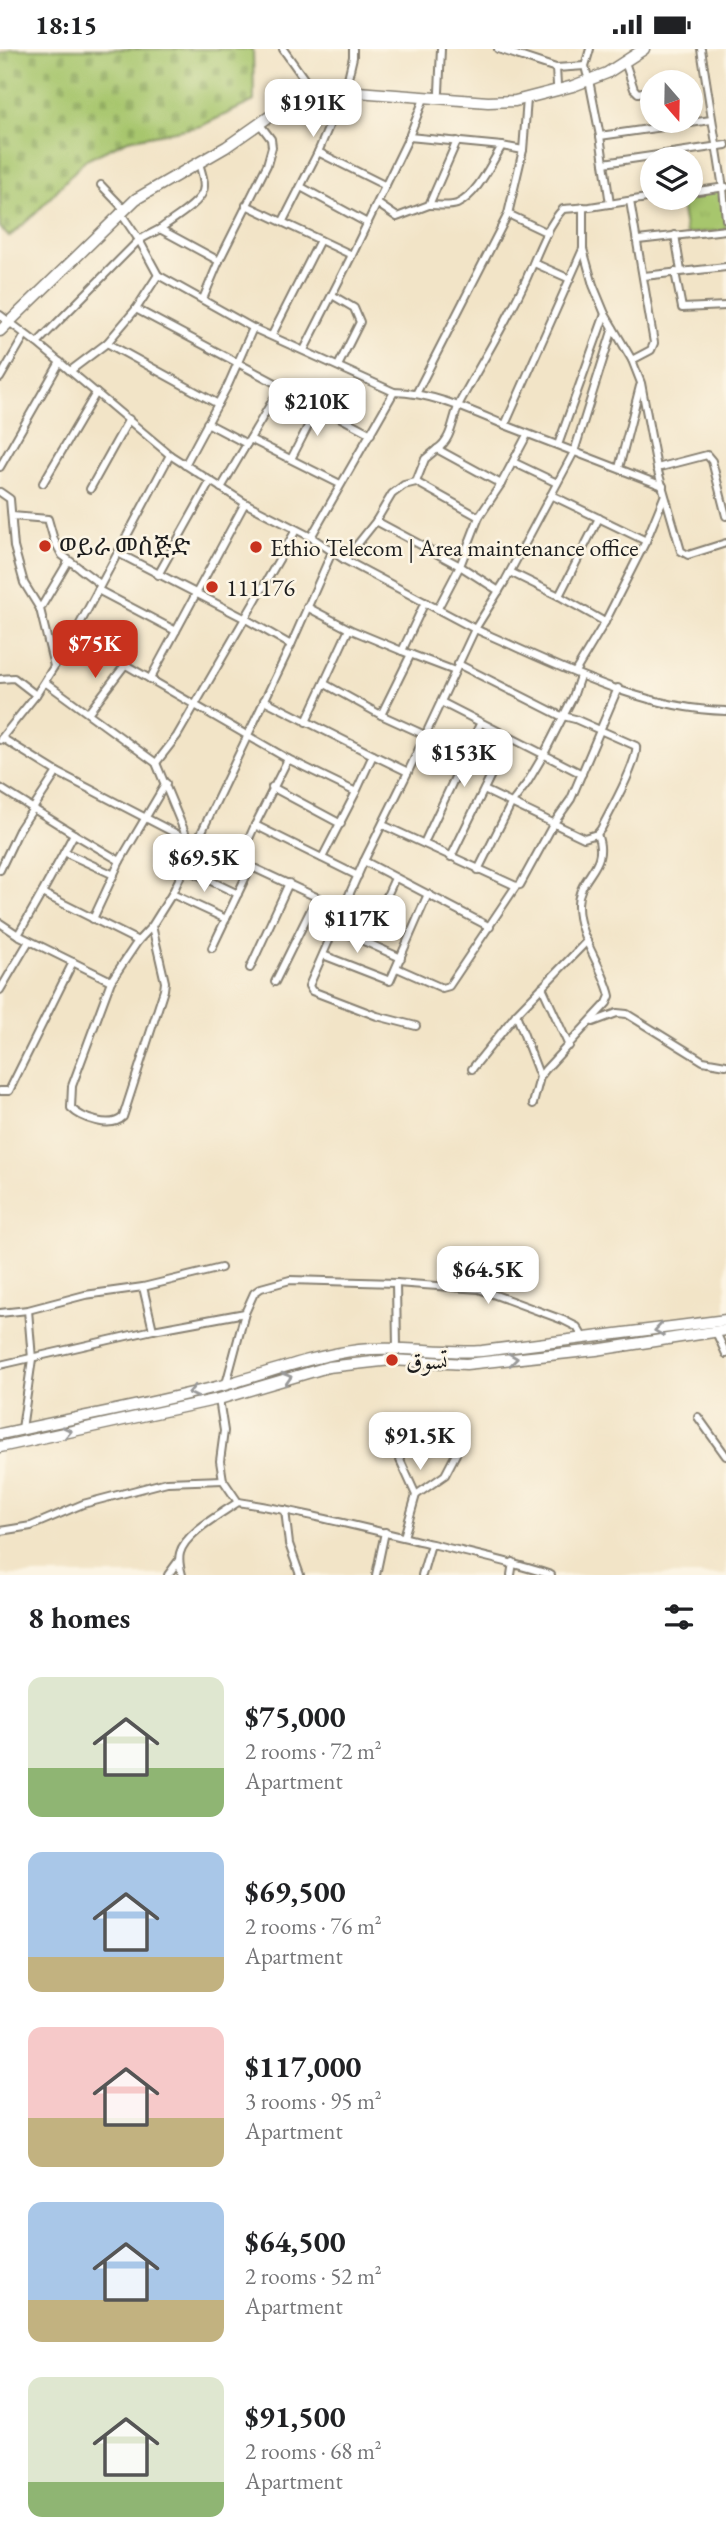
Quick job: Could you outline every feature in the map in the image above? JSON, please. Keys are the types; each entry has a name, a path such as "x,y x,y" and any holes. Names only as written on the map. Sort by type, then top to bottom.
{"main road":[{"path":"0,331 4,321 137,196 231,140 285,102 312,90 515,95 557,85 609,66 637,49"},
{"path":"121,210 226,147 299,98 345,89 488,102 527,99 587,73 625,62 644,49"},
{"path":"0,1447 219,1399 298,1374 355,1363 391,1360 466,1364 596,1350 700,1330 726,1320"},
{"path":"0,1434 226,1385 315,1357 359,1350 397,1348 472,1351 584,1339 700,1330 721,1331"}],"street":[{"path":"283,49 312,90"},
{"path":"283,221 302,187 345,89 353,49"},
{"path":"439,92 441,49"},
{"path":"498,49 556,68 587,73"},
{"path":"590,49 587,73 610,204"},
{"path":"701,49 715,146 725,187 726,219"},
{"path":"625,62 634,89 640,93"},
{"path":"556,68 557,85"},
{"path":"304,350 410,137 425,96"},
{"path":"416,392 508,214 523,150 527,99"},
{"path":"704,121 711,120"},
{"path":"204,299 219,261 267,165 272,146 268,133 259,123"},
{"path":"600,136 640,129"},
{"path":"410,137 523,150"},
{"path":"429,205 457,141"},
{"path":"604,163 726,145"},
{"path":"377,204 397,217 429,205 454,205 461,202 477,186 502,146"},
{"path":"318,152 386,186"},
{"path":"37,343 139,240 160,229 197,201 203,194 204,187 199,163"},
{"path":"102,185 121,210 158,275 253,328 394,392 416,392 458,405 527,435 663,486"},
{"path":"302,187 367,223"},
{"path":"703,190 725,187"},
{"path":"416,482 425,459 443,445 458,405 498,336 548,233 564,209 640,199"},
{"path":"631,201 654,343 651,350 632,360"},
{"path":"246,205 352,255"},
{"path":"583,208 583,249 605,314 632,360 641,383 657,468 682,553 688,555 726,543"},
{"path":"508,214 548,233"},
{"path":"160,229 219,261"},
{"path":"638,240 726,229"},
{"path":"675,235 682,308 726,306"},
{"path":"272,335 320,240"},
{"path":"505,425 583,249"},
{"path":"534,263 570,279"},
{"path":"644,276 726,267"},
{"path":"70,370 107,343 136,309 158,275"},
{"path":"332,295 354,308 360,321 338,366"},
{"path":"136,309 371,434"},
{"path":"558,445 605,314"},
{"path":"4,321 37,343 170,455 245,503 311,537 345,561 475,629 578,674 671,706 726,711"},
{"path":"185,465 218,404 253,328"},
{"path":"416,1026 377,1016 312,991 309,986 364,861 475,629 510,572 574,451 613,328"},
{"path":"0,378 25,335"},
{"path":"107,343 218,404"},
{"path":"0,467 60,362"},
{"path":"619,468 641,383"},
{"path":"221,488 281,386"},
{"path":"311,537 394,392"},
{"path":"43,484 96,393"},
{"path":"291,459 319,405"},
{"path":"90,489 129,419"},
{"path":"207,423 291,459 340,484"},
{"path":"438,608 460,566 479,517 501,484 527,435"},
{"path":"436,449 501,484"},
{"path":"170,455 74,635 36,695 1,739 57,772 191,841 342,909"},
{"path":"657,468 707,455 712,461 726,516"},
{"path":"513,462 557,483"},
{"path":"158,575 210,482"},
{"path":"345,561 376,521 392,494 404,485 416,482 479,517"},
{"path":"0,492 10,499 14,547 24,583 40,609 54,666"},
{"path":"551,495 646,541"},
{"path":"478,870 511,804 543,756 563,716 578,674 646,541 664,496"},
{"path":"150,679 245,503"},
{"path":"12,516 48,519 57,547 68,562 99,587 176,631"},
{"path":"559,596 599,518"},
{"path":"376,521 460,566 499,591"},
{"path":"156,763 177,736 296,530"},
{"path":"152,926 165,982 164,990 123,1117 110,1123 80,1116 71,1108 72,1086 111,981 172,894 184,868 191,841 224,789 332,552"},
{"path":"118,553 291,645"},
{"path":"40,609 68,562"},
{"path":"510,572 605,622"},
{"path":"402,651 425,602"},
{"path":"307,607 349,629 402,651 457,668 563,716 636,745 632,765 597,834 602,855 581,890 578,902 579,919 610,996 590,1023 540,1077 533,1104"},
{"path":"306,722 349,629"},
{"path":"74,635 288,759 356,792"},
{"path":"382,715 411,654"},
{"path":"89,712 125,665"},
{"path":"0,680 14,678 36,695"},
{"path":"45,682 156,763 191,841"},
{"path":"325,684 425,735"},
{"path":"397,968 446,988 516,886 520,885 554,823 571,799 618,688"},
{"path":"264,701 408,772"},
{"path":"441,702 582,774"},
{"path":"424,843 480,724"},
{"path":"451,857 509,738"},
{"path":"322,858 373,755"},
{"path":"239,862 272,787 288,759"},
{"path":"0,870 19,830 57,772"},
{"path":"93,919 120,861 166,783"},
{"path":"272,787 341,824"},
{"path":"0,788 33,811 120,861"},
{"path":"484,790 584,838 597,834"},
{"path":"255,825 358,876"},
{"path":"383,825 516,886"},
{"path":"18,935 74,834"},
{"path":"64,852 114,875"},
{"path":"364,861 490,927"},
{"path":"212,948 251,866"},
{"path":"184,868 238,894"},
{"path":"366,942 395,878"},
{"path":"250,968 289,883"},
{"path":"42,893 138,941"},
{"path":"172,894 226,919"},
{"path":"323,955 386,982 392,980 428,894"},
{"path":"275,982 317,897"},
{"path":"0,923 29,941 111,981"},
{"path":"334,927 401,958"},
{"path":"0,990 29,941"},
{"path":"472,1069 516,1014 587,941"},
{"path":"0,1091 9,1091 73,962"},
{"path":"542,987 569,1046"},
{"path":"590,1023 617,1013 627,1014 703,1061 726,1065"},
{"path":"516,1014 540,1077"},
{"path":"0,1314 27,1311 99,1293 143,1287 221,1269"},
{"path":"226,1385 245,1313 254,1293 290,1280 479,1289 563,1320 577,1327 584,1339"},
{"path":"396,1283 397,1348"},
{"path":"143,1287 153,1330"},
{"path":"22,1429 32,1359 27,1311"},
{"path":"0,1364 153,1330 245,1313"},
{"path":"721,1331 726,1354"},
{"path":"219,1399 224,1431 220,1461 223,1480 238,1502 385,1532 513,1562 551,1575"},
{"path":"698,1417 726,1456"},
{"path":"404,1537 416,1495 445,1475 456,1454 458,1442"},
{"path":"400,1460 416,1495"},
{"path":"0,1531 31,1526 83,1504 167,1482 223,1480"},
{"path":"168,1575 179,1560 187,1540 238,1502"},
{"path":"285,1510 289,1544 300,1575"},
{"path":"376,1575 385,1532"},
{"path":"422,1575 431,1544"},
{"path":"179,1560 183,1575"},
{"path":"511,1575 513,1562"}],"green space":[{"path":"11,49 253,49 254,101 201,126 128,140 84,161 37,212 9,237 0,227 0,54"},
{"path":"723,188 726,230 686,234 682,210 703,210 703,190"}],"place":[{"name":"ወይራ መስጅድ","path":"45,546"},
{"name":"Ethio Telecom | Area maintenance office","path":"256,547"},
{"name":"111176","path":"212,587"},
{"name":"تسوق","path":"392,1360"}]}
